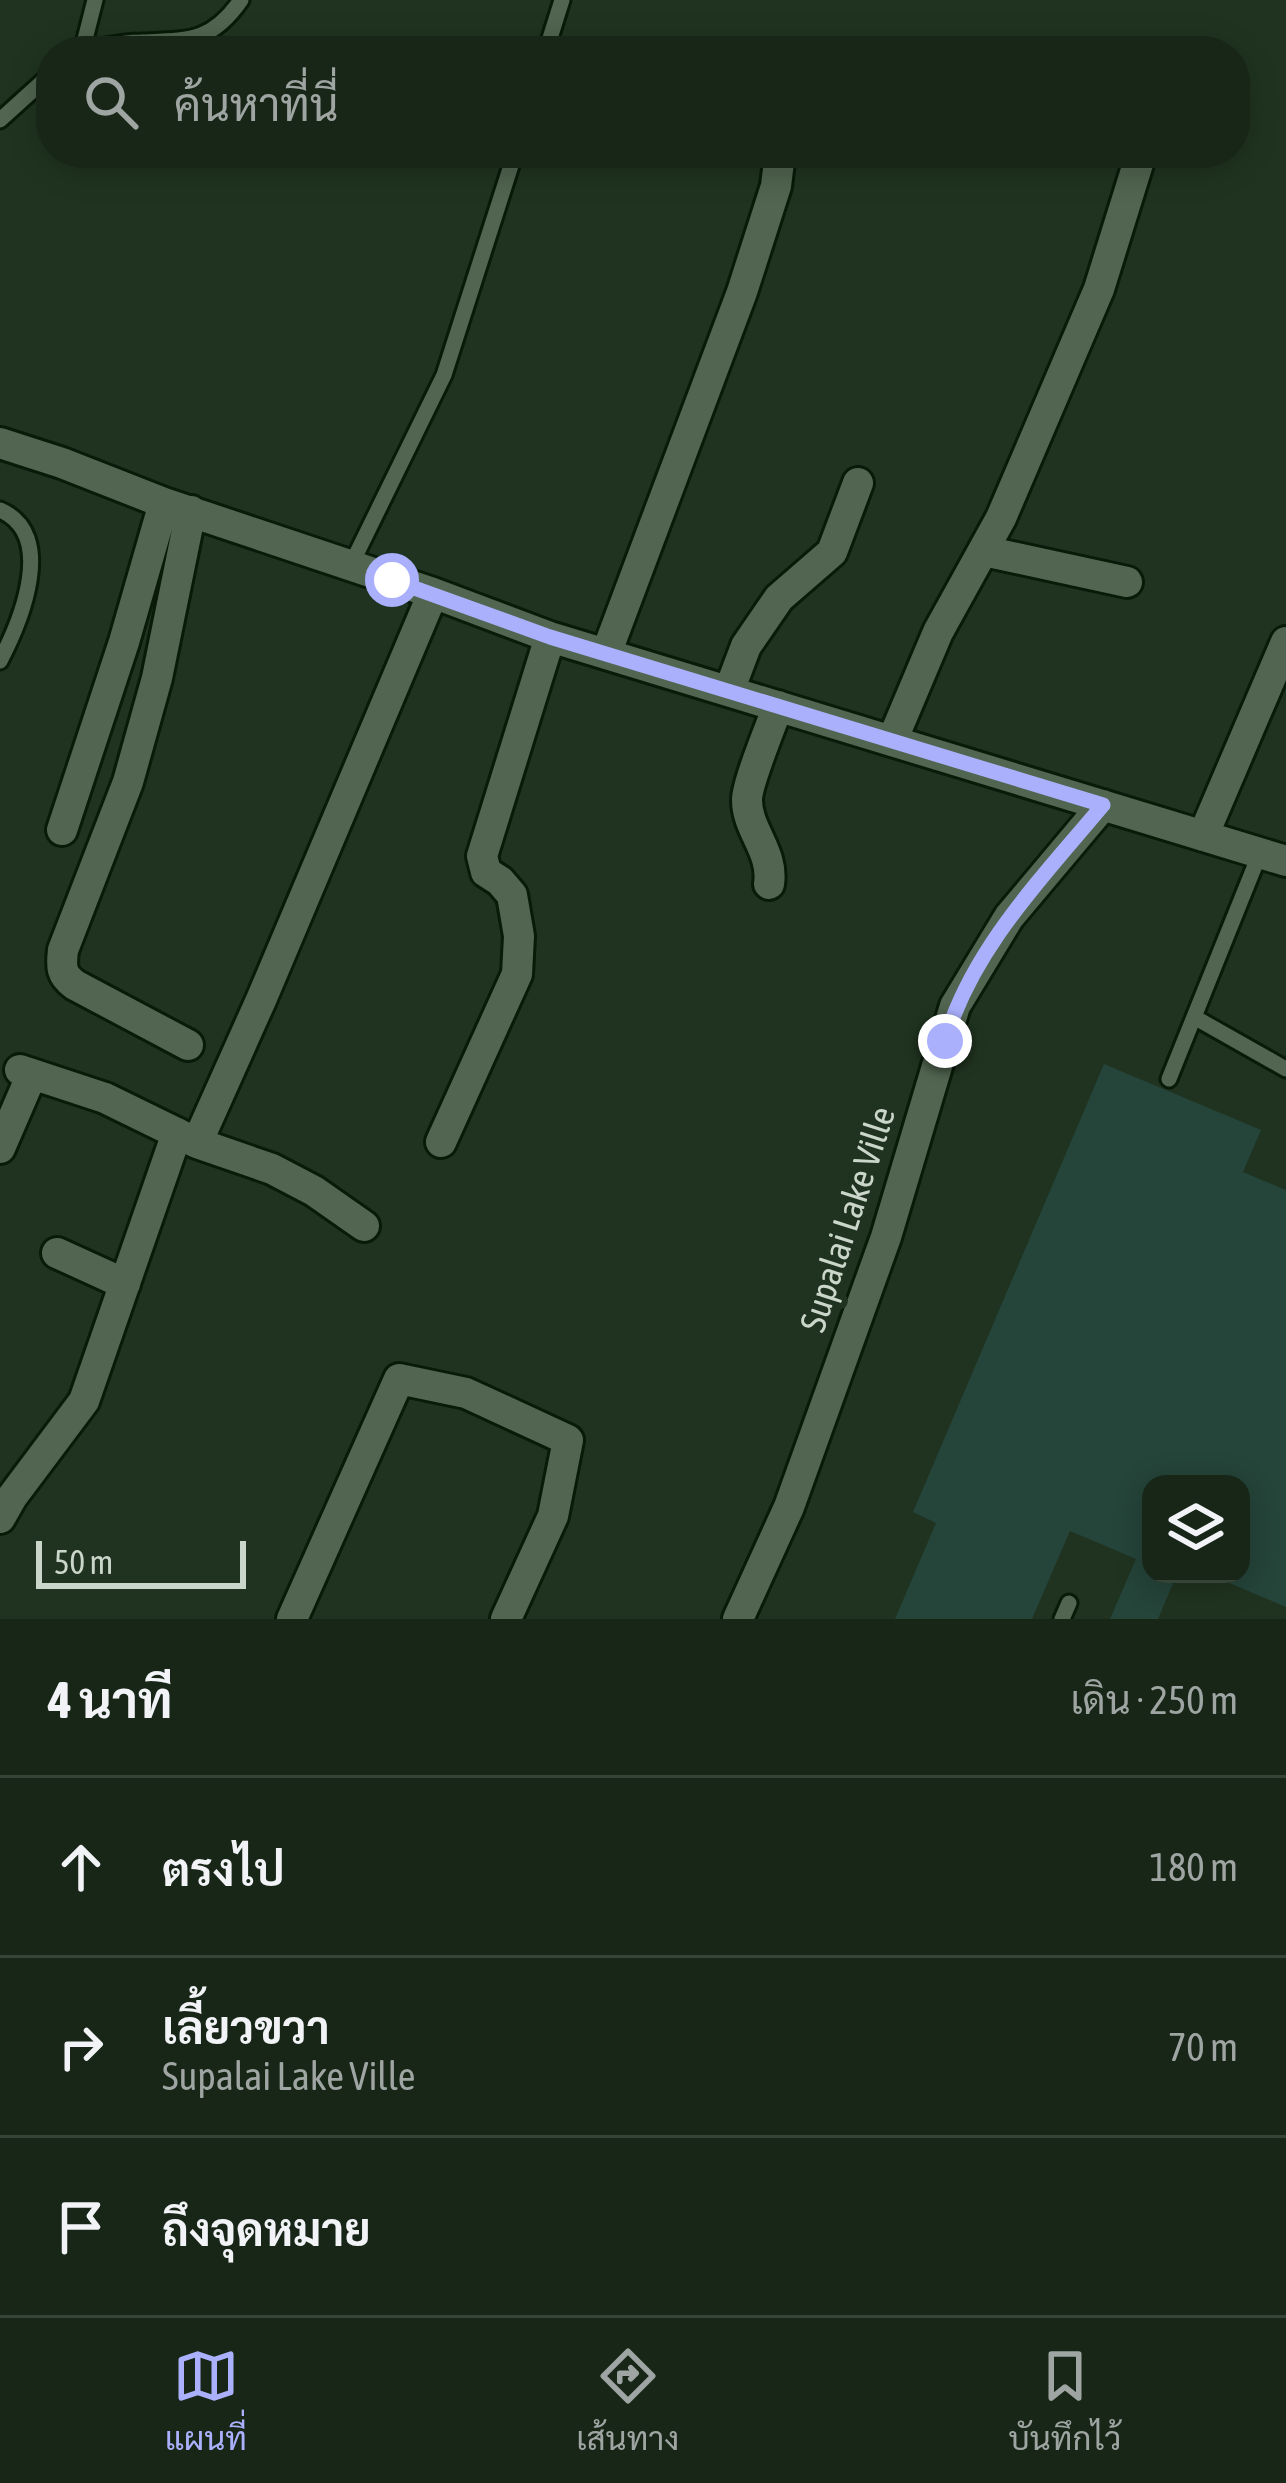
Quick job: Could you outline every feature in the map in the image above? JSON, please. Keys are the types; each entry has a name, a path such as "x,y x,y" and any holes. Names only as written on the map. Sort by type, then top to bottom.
{"street":[{"path":"607,654 742,292 778,168"},
{"path":"892,741 938,632 1001,518 1099,289 1137,168"},
{"path":"2,444 550,637 1273,857"},
{"path":"729,692 746,646 778,598 832,552 858,483"},
{"path":"62,830 124,642 177,507"},
{"path":"177,507 157,678 128,782 63,950 61,969 76,985 188,1045"},
{"path":"983,550 1126,582"},
{"path":"0,1518 84,1401 125,1284 187,1138 261,1000 433,593"},
{"path":"441,1142 517,974 519,936 512,896 486,872 482,856 550,637"},
{"path":"1203,836 1286,642"},
{"path":"769,884 768,859 746,797 778,706"},
{"name":"Supalai Lake Ville","path":"738,1619 789,1507 886,1237 955,1006 1009,916 1103,805"},
{"path":"0,1148 26,1072 105,1098 187,1138 272,1169 364,1226"},
{"path":"57,1253 125,1284"},
{"path":"292,1619 399,1379 466,1394 568,1441 553,1516 506,1619"}],"lane":[{"path":"86,36 94,0"},
{"path":"202,36 226,22 242,0"},
{"path":"551,36 562,0"},
{"path":"0,120 36,85"},
{"path":"350,567 444,375 510,168"},
{"path":"0,510 12,515 28,535 32,562 19,617 0,661"},
{"path":"1169,1079 1194,1017 1273,857"},
{"path":"1194,1017 1286,1069"}],"building":[{"path":"1104,1064 1261,1130 1243,1172 1286,1190 1286,1607 1229,1583 1250,1583 1250,1475 1142,1475 1142,1583 1173,1583 1158,1619 1110,1619 1136,1559 1070,1531 1032,1619 895,1619 936,1523 913,1512"}],"route":[{"path":"392,580 550,637 1103,805 1009,916 955,1006 945,1041"}]}
